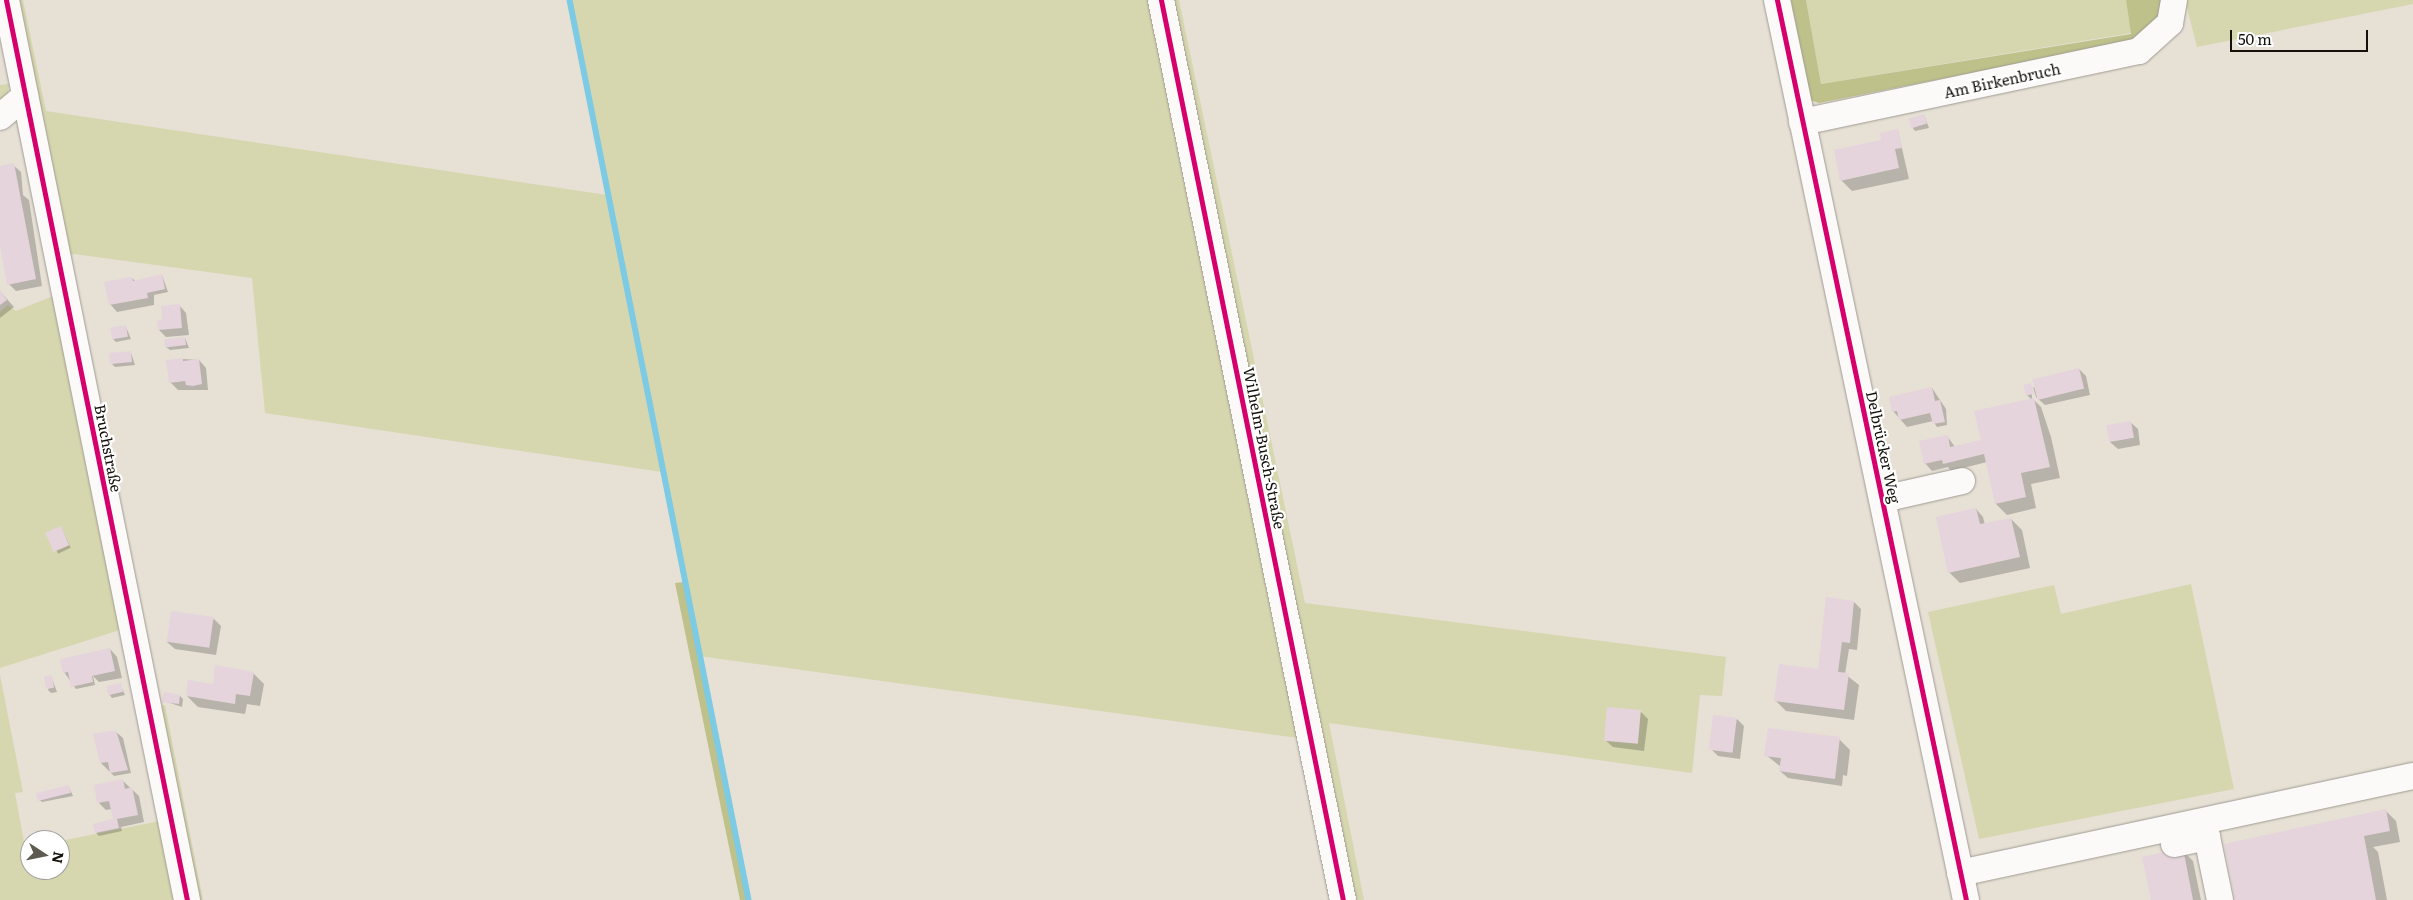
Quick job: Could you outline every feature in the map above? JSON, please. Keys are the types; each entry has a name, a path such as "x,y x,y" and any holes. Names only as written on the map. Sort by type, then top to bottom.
{"street":[{"name":"Bruchstraße","path":"6,0 187,900"},
{"name":"Wilhelm-Busch-Straße","path":"1161,0 1344,900"},
{"name":"Delbrücker Weg","path":"1777,0 1963,887"},
{"name":"Am Birkenbruch","path":"1802,122 2139,50 2170,23 2174,0"},
{"path":"0,117 26,96"},
{"path":"1883,499 1962,481"},
{"path":"1963,887 2413,776"},
{"path":"1963,887 2207,837 2220,900"}],"green space":[{"path":"14,0 23,0 46,111 607,195 570,0 1150,0 1298,738 699,656 662,472 265,413 252,278 74,254 65,256"},
{"path":"1166,0 1179,0 1305,603 1726,657 1722,696 1700,695 1692,773 1329,723 1364,900 1348,900"},
{"path":"1791,0 1806,0 1821,84 2131,34 2126,0 2162,0 2156,26 2138,40 1819,103 1810,100"},
{"path":"1806,0 2126,0 2131,33 1821,84"},
{"path":"2185,0 2413,0 2413,4 2197,47"},
{"path":"9,84 7,100 0,105 0,85"},
{"path":"53,296 120,630 0,668 0,312 8,305 16,311"},
{"path":"684,582 749,900 740,900 716,784 675,583"},
{"path":"2191,584 2234,789 1979,839 1928,612 2054,585 2061,614"},
{"path":"0,675 23,792 15,793 22,830 20,830 20,880 70,880 70,839 165,820 181,900 0,900"},
{"path":"165,705 203,900 191,900 153,707"}],"building":[{"path":"1924,114 1927,124 1912,128 1909,119"},
{"path":"1898,129 1902,148 1895,149 1899,168 1840,181 1834,150 1881,140 1880,133"},
{"path":"14,163 36,279 7,285 0,245 0,166"},
{"path":"162,274 165,289 147,293 148,298 109,305 104,282 132,277 133,281"},
{"path":"0,290 7,300 0,305"},
{"path":"180,304 182,328 158,330 157,321 162,320 161,306"},
{"path":"126,325 128,337 112,339 110,328"},
{"path":"185,337 186,345 165,347 164,340"},
{"path":"131,351 132,362 110,364 109,353"},
{"path":"183,358 183,361 199,359 202,384 186,385 185,381 169,383 166,360"},
{"path":"2079,368 2084,388 2038,400 2032,380"},
{"path":"2031,383 2034,394 2026,396 2023,385"},
{"path":"1932,387 1935,401 1940,400 1945,422 1933,424 1930,413 1899,420 1897,411 1892,412 1889,397"},
{"path":"2034,398 2050,467 2021,473 2026,497 1995,504 1984,454 1943,464 1942,460 1924,464 1919,441 1948,435 1950,447 1981,440 1974,411"},
{"path":"2131,421 2134,438 2109,442 2106,425"},
{"path":"1976,508 1980,524 2011,518 2020,557 1948,573 1936,517"},
{"path":"61,526 69,545 54,552 45,533"},
{"path":"1826,597 1854,601 1850,643 1842,642 1838,672 1849,673 1844,710 1774,701 1779,664 1818,669"},
{"path":"171,611 214,617 209,648 167,642"},
{"path":"110,648 115,671 92,676 93,682 71,687 68,672 63,673 60,659"},
{"path":"215,665 254,672 250,696 236,694 235,704 186,696 188,680 213,684"},
{"path":"52,675 54,688 46,689 44,676"},
{"path":"121,683 123,692 108,695 106,686"},
{"path":"164,692 180,695 179,704 162,702"},
{"path":"1607,707 1641,710 1638,744 1604,741"},
{"path":"1713,715 1737,718 1733,753 1709,750"},
{"path":"1768,728 1840,737 1835,779 1779,771 1781,758 1764,756"},
{"path":"116,730 128,770 110,773 108,762 100,763 93,734"},
{"path":"123,779 125,789 132,787 138,815 117,819 119,828 95,833 93,824 113,819 109,801 97,803 94,785"},
{"path":"69,785 71,793 38,801 36,793"},
{"path":"2386,809 2390,831 2364,836 2376,900 2235,900 2224,844"},
{"path":"2183,848 2193,900 2151,900 2142,857"}],"waterway":[{"path":"570,0 749,900"}],"cycle path":[{"path":"6,0 187,900"},
{"path":"1161,0 1343,900"},
{"path":"1777,0 1966,900"}]}
